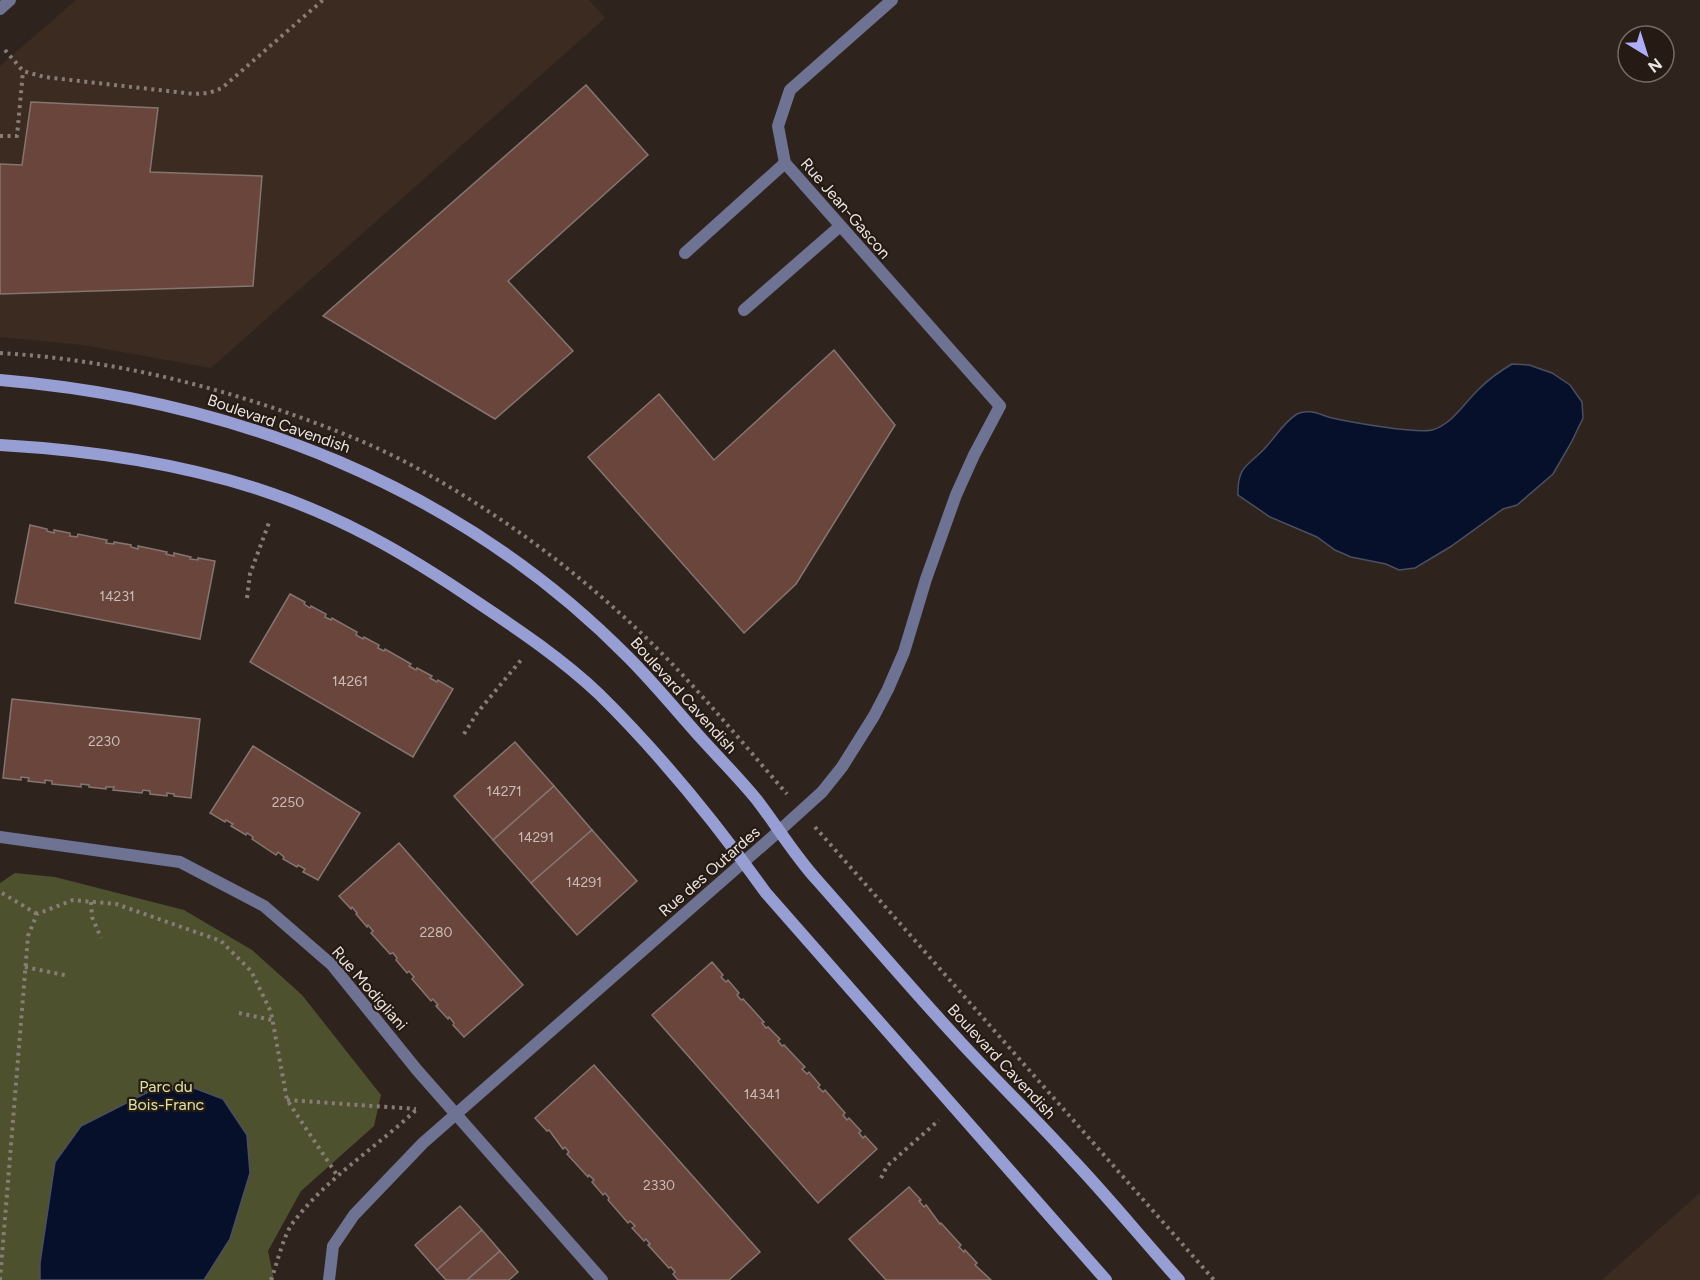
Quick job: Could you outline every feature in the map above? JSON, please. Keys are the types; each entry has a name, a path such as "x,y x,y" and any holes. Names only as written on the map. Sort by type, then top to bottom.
{"main road":[{"name":"Boulevard Cavendish","path":"0,380 82,389 136,398 195,411 298,444 359,469 416,498 522,566 613,642 756,800 810,872 947,1028 1075,1161 1179,1280"},
{"path":"0,445 130,459 217,477 293,501 330,516 391,546 510,623 599,694 707,814 766,892 1106,1280"}],"street":[{"path":"0,9 10,0"},
{"name":"Rue Jean-Gascon","path":"892,0 790,90 778,126 785,163 839,227 1000,406"},
{"path":"685,253 785,163"},
{"path":"744,310 839,227"},
{"name":"Rue des Outardes","path":"329,1280 333,1246 354,1215 423,1143 779,831 822,792 842,767 883,698 904,652 926,579 957,495 974,455 1000,406"},
{"name":"Rue Modigliani","path":"0,837 180,862 264,906 332,965 417,1070 602,1280"}],"path":[{"path":"5,50 23,71 44,77 194,94 209,93 222,88 323,0"},
{"path":"0,136 17,136 23,71"},
{"path":"247,598 250,574 270,520"},
{"path":"464,734 477,713 520,660"},
{"name":"Boulevard Cavendish","path":"827,841 1214,1280"},
{"path":"2,893 37,914"},
{"path":"0,1280 28,936 37,914 73,900 116,904 221,941 251,971 271,1012 287,1100 337,1175"},
{"path":"92,902 92,917 101,938"},
{"path":"25,967 69,976"},
{"path":"239,1013 272,1020"},
{"path":"271,1280 291,1226 337,1175 389,1135 417,1109 287,1100"},
{"path":"881,1179 886,1166 939,1120"}],"shaded area":[{"path":"76,0 589,0 605,18 211,368 83,345 0,337 0,66"},
{"path":"1700,1193 1700,1280 1602,1280"}],"green space":[{"name":"Parc du Bois-Franc","path":"15,873 55,877 184,910 252,950 302,995 381,1095 374,1126 301,1191 268,1251 274,1280 0,1280 0,883"}],"water":[{"path":"1512,364 1529,365 1552,373 1570,385 1582,402 1583,418 1553,474 1517,505 1503,509 1450,547 1415,568 1399,570 1386,564 1351,557 1335,550 1317,537 1270,517 1238,495 1238,485 1245,467 1297,414 1311,412 1383,427 1432,430 1446,423 1483,385"},
{"path":"194,1088 223,1099 247,1135 250,1173 230,1239 204,1280 40,1280 40,1263 55,1162 81,1126 148,1092"}],"building":[{"path":"586,85 648,155 508,281 573,351 495,419 323,316"},
{"path":"31,102 158,108 150,172 262,176 253,286 0,294 0,164 22,165"},
{"path":"834,350 895,425 796,584 744,633 588,457 659,394 714,460"},
{"path":"30,525 54,533 54,530 77,537 78,534 107,540 106,543 114,544 114,542 131,545 138,549 138,546 167,552 166,554 174,556 174,553 191,557 190,559 215,561 200,639 15,603"},
{"path":"290,594 305,602 304,604 310,608 311,606 326,614 325,617 331,620 332,618 357,632 356,635 379,645 378,648 384,651 385,649 411,664 409,666 416,670 417,668 432,676 430,678 453,689 413,757 250,662"},
{"path":"12,699 200,719 191,798 167,793 167,796 150,794 150,791 143,790 142,793 113,790 114,787 106,787 106,789 81,784 81,787 52,784 52,781 45,780 45,783 28,781 29,778 21,777 21,780 3,778"},
{"path":"515,742 554,786 493,840 454,796"},
{"path":"253,746 360,813 318,880 303,872 305,869 283,859 284,857 278,852 276,855 247,833 246,835 231,826 233,824 210,813"},
{"path":"554,786 592,830 531,883 493,840"},
{"path":"592,830 637,881 577,935 531,883"},
{"path":"399,843 523,985 464,1037 449,1017 448,1019 436,1006 438,1005 433,999 431,1001 412,979 414,977 409,971 407,973 393,953 390,954 371,933 373,931 368,925 367,927 352,907 351,909 339,896"},
{"path":"712,962 723,975 721,977 726,982 728,980 739,993 737,995 741,1000 743,999 764,1022 762,1023 766,1028 768,1027 780,1039 778,1041 782,1046 784,1045 805,1067 802,1069 807,1074 809,1072 823,1092 825,1090 845,1113 843,1115 847,1120 849,1118 861,1131 859,1133 863,1138 865,1136 877,1149 818,1203 652,1015"},
{"path":"594,1065 760,1252 729,1280 678,1280 671,1267 669,1268 648,1245 650,1244 646,1239 644,1241 632,1228 635,1226 630,1221 628,1223 608,1200 605,1193 603,1195 592,1182 594,1180 589,1175 588,1177 567,1154 569,1152 565,1147 563,1149 549,1130 547,1131 535,1118"},
{"path":"909,1187 924,1207 926,1205 940,1224 961,1245 959,1247 964,1252 965,1250 977,1263 975,1265 991,1280 886,1280 849,1239"},
{"path":"460,1206 482,1230 437,1270 415,1245"},
{"path":"482,1230 500,1251 467,1280 446,1280 437,1270"},
{"path":"500,1251 518,1272 509,1280 467,1280"}]}
